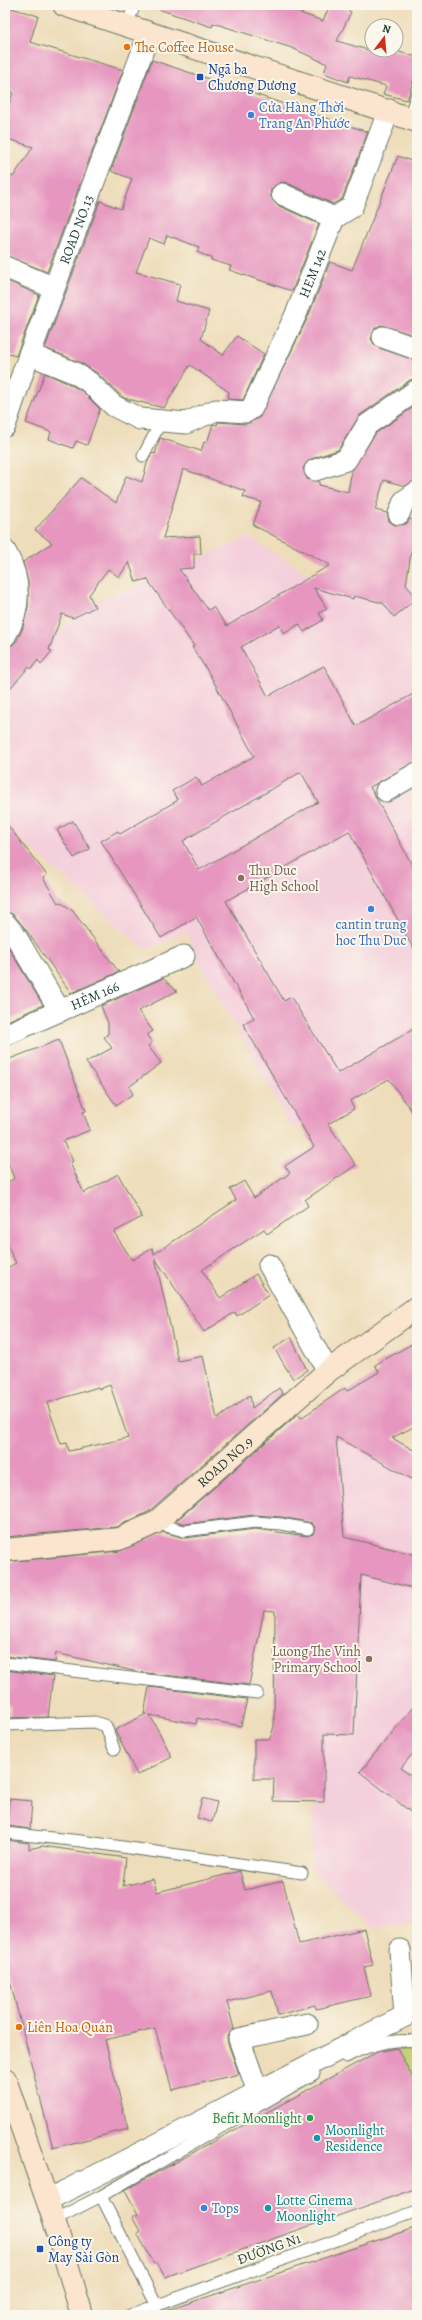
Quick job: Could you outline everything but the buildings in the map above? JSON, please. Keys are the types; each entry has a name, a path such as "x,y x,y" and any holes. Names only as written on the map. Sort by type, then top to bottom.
{"main road":[{"path":"64,5 149,34 405,116"},
{"name":"ROAD NO.9","path":"5,1550 119,1539 155,1523 328,1371 417,1307"},
{"path":"5,2079 54,2220 82,2315"}],"street":[{"name":"ROAD NO.13","path":"5,426 29,354 149,34"},
{"path":"282,194 334,218 352,207 405,116"},
{"name":"HEM 142","path":"161,422 186,423 216,410 246,412 252,408 297,312 334,218"},
{"path":"5,267 54,288"},
{"path":"382,337 417,349"},
{"path":"29,354 75,373 89,382 114,406 140,419 161,422"},
{"path":"315,470 346,460 368,425 417,390"},
{"path":"399,514 404,502 417,492"},
{"path":"5,551 14,566 19,595 16,613 5,636"},
{"path":"386,791 417,774"},
{"path":"5,923 15,935 60,1011"},
{"name":"HẺM 166","path":"5,1035 184,956"},
{"path":"269,1265 328,1371"},
{"path":"47,2200 152,2148 405,2016 400,1950"},
{"path":"258,2092 239,2039 307,2024"}],"lane":[{"path":"126,26 135,5"},
{"path":"405,116 417,94"},
{"path":"143,456 161,422"},
{"path":"155,1523 184,1531 255,1522 282,1524 308,1529"},
{"path":"5,1663 257,1693"},
{"path":"5,1725 95,1722 106,1726 114,1749"},
{"path":"5,1833 82,1841 302,1872"},
{"path":"54,2220 101,2196 265,2101 350,2054 381,2043 405,2040 417,2041"},
{"path":"101,2196 157,2306"},
{"name":"ĐƯỜNG N1","path":"130,2315 417,2211"}],"shaded area":[{"name":"Thu Duc High School","path":"248,537 324,584 383,605 417,575 417,1055 292,1128 192,948 186,931 146,950 5,825 5,687 84,606 158,578"},
{"name":"Luong The Vinh Primary School","path":"356,1416 417,1448 417,1923 372,1927 311,1869 332,1423"}],"green space":[{"path":"397,2049 417,2049 417,2085"}],"place":[{"name":"The Coffee House","path":"127,47"},
{"name":"Ngã ba Chương Dương","path":"200,77"},
{"name":"Cửa Hàng Thời Trang An Phước","path":"251,115"},
{"name":"Thu Duc High School","path":"241,878"},
{"name":"cantin trung hoc Thu Duc","path":"371,909"},
{"name":"Luong The Vinh Primary School","path":"369,1659"},
{"name":"Liên Hoa Quán","path":"19,2027"},
{"name":"Befit Moonlight","path":"310,2118"},
{"name":"Moonlight Residence","path":"317,2138"},
{"name":"Tops","path":"204,2208"},
{"name":"Lotte Cinema Moonlight","path":"268,2208"},
{"name":"Công ty May Sài Gòn","path":"40,2249"}]}
